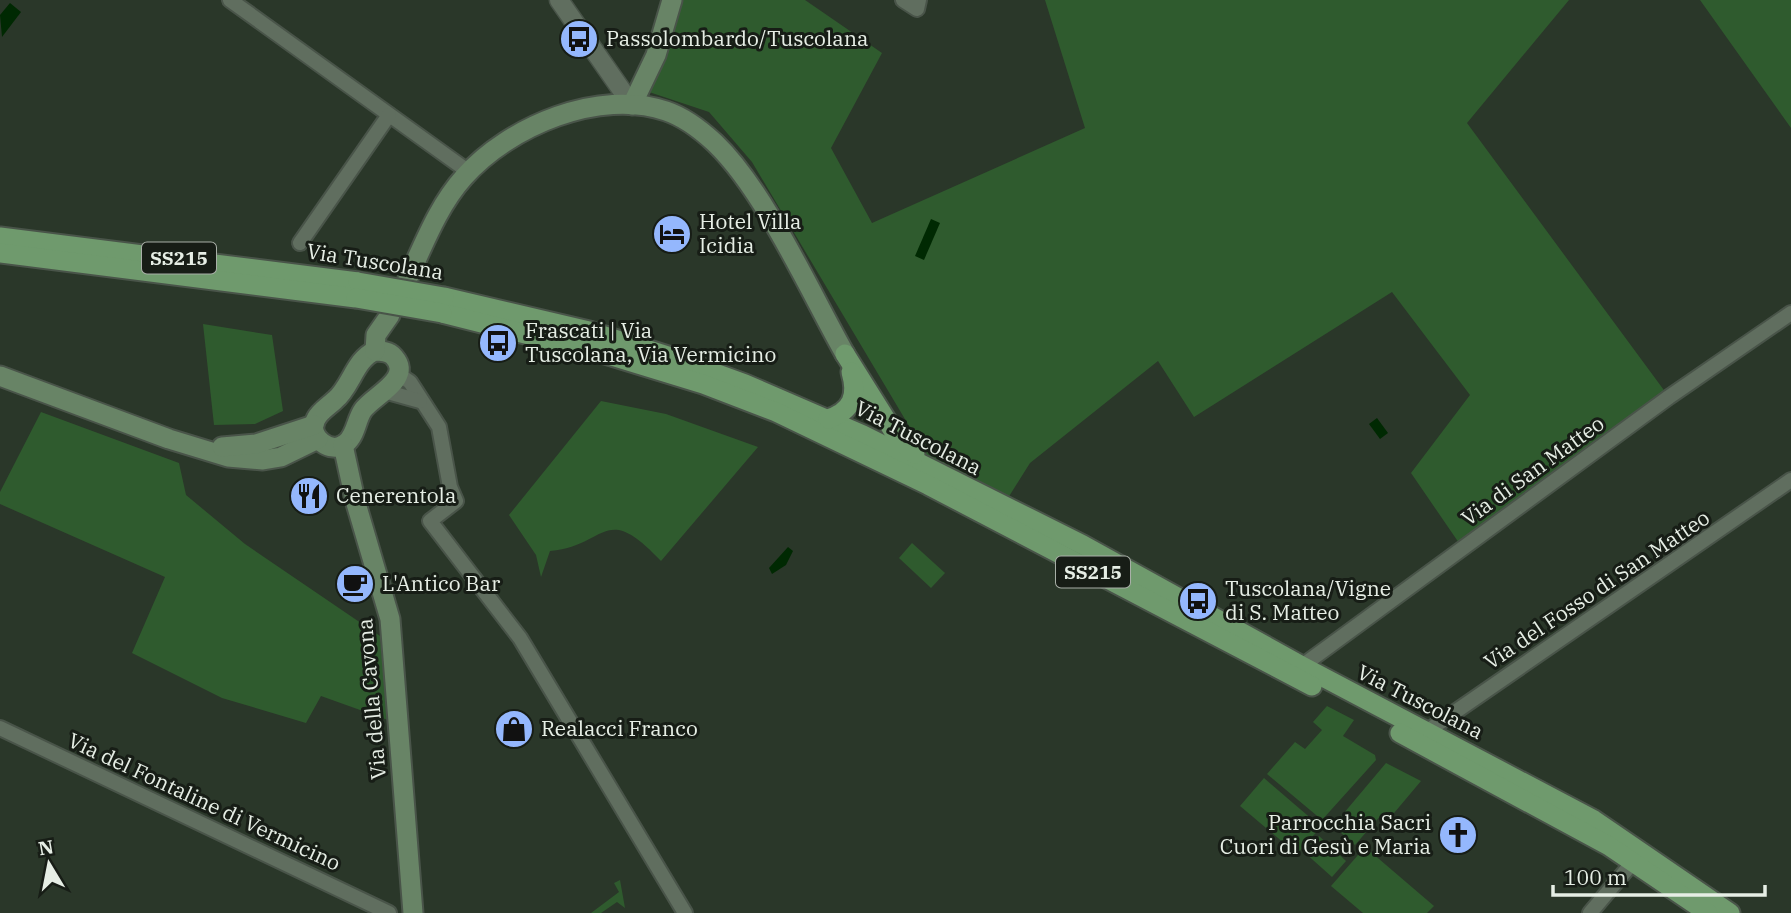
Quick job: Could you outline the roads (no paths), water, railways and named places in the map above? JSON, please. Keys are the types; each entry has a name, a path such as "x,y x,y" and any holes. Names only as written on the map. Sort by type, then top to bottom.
{"main road":[{"path":"632,105 656,55 673,0"},
{"path":"408,278 440,211 469,172 501,145 545,122 591,108 632,105 660,109 681,118 710,139 731,160 761,204 845,354 897,437 937,473"},
{"name":"Via Tuscolana","path":"0,237 443,305 646,349 733,379 828,419 1083,545 1302,666 1594,820 1688,881 1730,913"},
{"name":"Via Tuscolana","path":"0,253 357,290"},
{"name":"Via Tuscolana","path":"443,305 660,370 736,396 808,427 1001,523 1528,801 1634,861 1708,913"},
{"path":"382,352 397,362 398,374 393,385 363,411 352,437 344,445 334,447 316,432 317,417 346,389 363,360 382,352"},
{"path":"828,419 845,411 854,399 854,383 845,354"},
{"path":"0,376 169,439 229,457 263,460 281,457 316,432"},
{"name":"Via della Cavona","path":"344,445 352,489 390,619 413,913"}],"street":[{"path":"230,0 469,172"},
{"path":"559,0 632,105"},
{"path":"903,0 917,9 919,0"},
{"path":"300,243 389,115"},
{"name":"Via di San Matteo","path":"1302,666 1669,397 1791,313"},
{"path":"398,374 410,382 443,439 450,487 456,500 430,521 512,627 685,913"},
{"path":"384,391 420,401"},
{"name":"Via del Fosso di San Matteo","path":"1426,732 1791,481"},
{"name":"Via del Fontaline di Vermicino","path":"0,728 389,913"},
{"path":"1590,913 1634,861"}],"place":[{"name":"Passolombardo/Tuscolana","path":"579,39"},
{"name":"Hotel Villa Icidia","path":"672,234"},
{"name":"Frascati | Via Tuscolana, Via Vermicino","path":"498,343"},
{"name":"Cenerentola","path":"309,496"},
{"name":"L'Antico Bar","path":"355,584"},
{"name":"Tuscolana/Vigne di S. Matteo","path":"1198,601"},
{"name":"Realacci Franco","path":"514,729"},
{"name":"Parrocchia Sacri Cuori di Gesù e Maria","path":"1458,835"}]}
